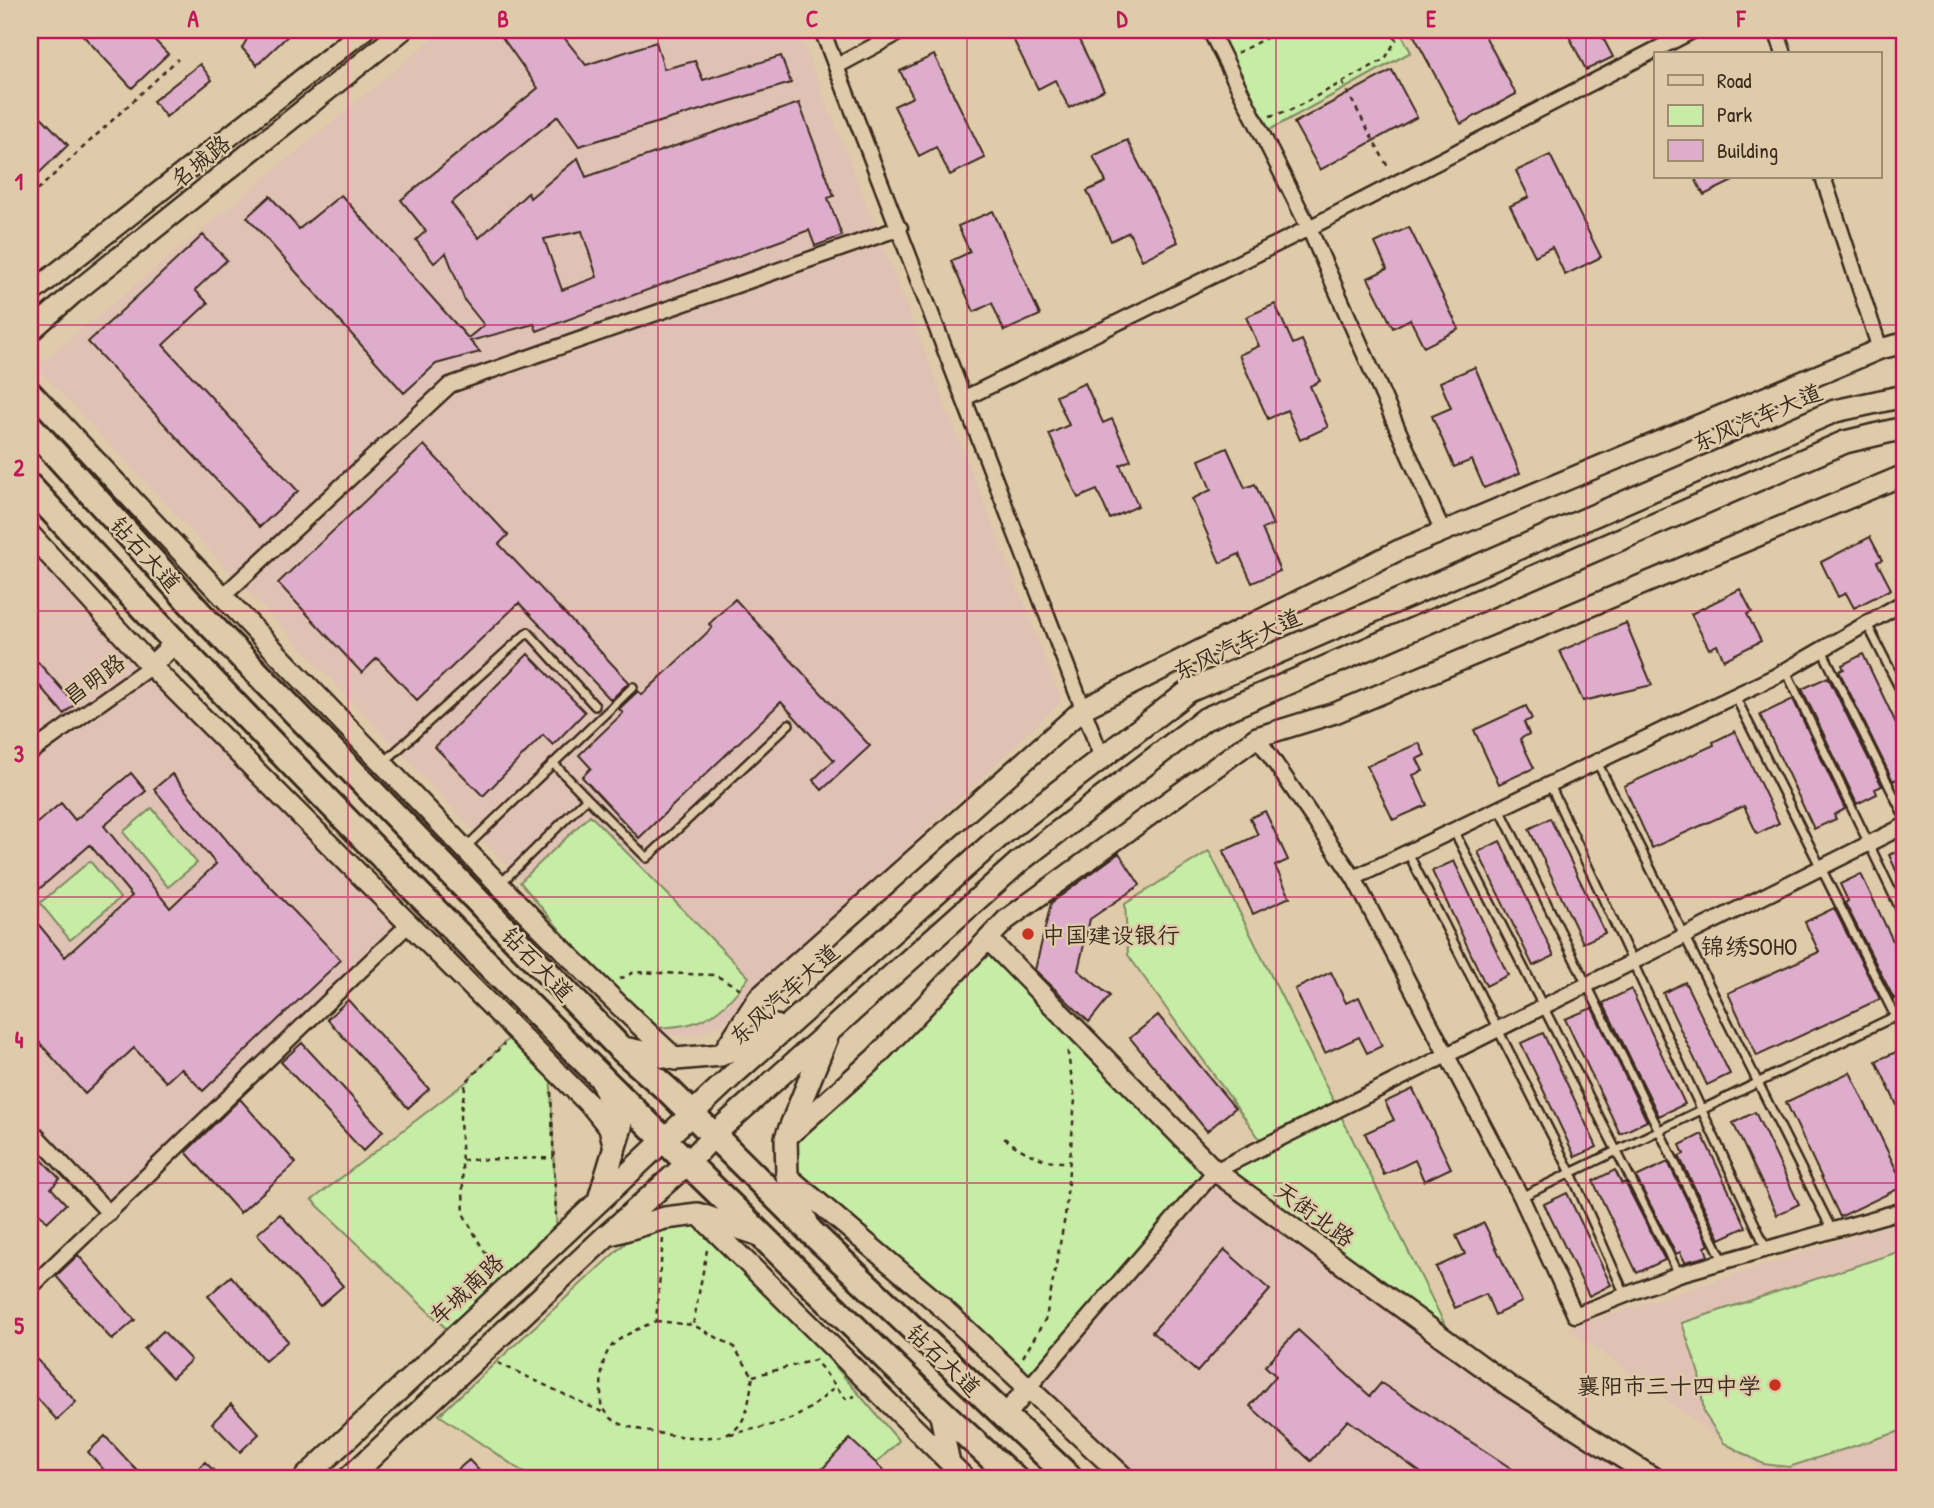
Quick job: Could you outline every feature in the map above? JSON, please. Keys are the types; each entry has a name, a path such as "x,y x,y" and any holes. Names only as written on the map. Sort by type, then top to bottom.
{"highway":[{"name":"钻石大道","path":"30,426 205,619 619,1047 692,1113 1003,1418 1070,1478"},
{"name":"钻石大道","path":"30,487 175,643 601,1080 939,1411 1014,1478"}],"main road":[{"name":"东风汽车大道","path":"664,1140 1000,836 1189,691 1835,411 1904,396"},
{"path":"349,1478 606,1236 688,1163 713,1136 1020,861 1205,719 1845,442 1904,428"},
{"path":"619,1047 676,1059 721,1055 803,1013"},
{"path":"811,1232 788,1176 786,1138 830,1032"},
{"path":"599,1198 621,1127 601,1080"},
{"name":"车城南路","path":"305,1478 599,1198 664,1140"},
{"path":"606,1236 665,1218 705,1219 761,1235"}],"street":[{"name":"名城路","path":"30,294 364,30"},
{"name":"名城路","path":"30,332 83,285 402,30"},
{"path":"822,30 1102,758"},
{"path":"837,65 904,30"},
{"path":"1210,30 1309,228 1443,532"},
{"path":"965,398 1309,228 1694,30"},
{"path":"1776,30 1783,52"},
{"path":"1823,178 1880,349"},
{"path":"205,619 222,597 450,385 900,228"},
{"path":"721,1055 758,998 1083,709 1399,550 1880,349 1904,343"},
{"path":"30,390 222,597 464,849 601,988 676,1059"},
{"path":"786,1138 874,1058 1006,920 1257,737 1335,713 1904,475"},
{"path":"30,534 151,666 550,1065 609,1128 615,1152"},
{"path":"1354,878 1735,696 1904,602"},
{"path":"151,666 175,643"},
{"name":"昌明路","path":"30,753 151,666"},
{"path":"1257,737 1354,878 1521,1198 1575,1315 1679,1274 1768,1251 1904,1210"},
{"path":"389,771 462,885"},
{"path":"1003,1418 1215,1171 1904,827"},
{"path":"30,1288 409,924"},
{"name":"天街北路","path":"988,939 1215,1171 1509,1386 1654,1478"},
{"path":"30,1129 108,1213"},
{"path":"788,1176 934,1300 1125,1478"},
{"path":"705,1219 965,1478"},
{"path":"939,1411 950,1463"}],"lane":[{"path":"1867,623 1904,696"},
{"path":"389,771 528,632 594,706"},
{"path":"1822,650 1904,816"},
{"path":"1786,670 1904,917"},
{"path":"464,849 632,687"},
{"path":"1735,696 1904,1034"},
{"path":"553,763 647,858 789,724"},
{"path":"1597,762 1833,1231"},
{"path":"1549,784 1768,1251"},
{"path":"499,885 587,798"},
{"path":"1500,808 1724,1262"},
{"path":"1454,830 1679,1274"},
{"path":"1408,852 1571,1173 1625,1295"},
{"path":"1521,1198 1904,1012"}],"path":[{"path":"1232,56 1280,30"},
{"path":"1264,117 1291,110 1385,59 1396,40 1390,30"},
{"path":"30,197 178,59"},
{"path":"1342,82 1396,183"},
{"path":"601,988 634,972 715,975 758,998"},
{"path":"1014,1373 1046,1318 1065,1217 1075,1100 1063,1016"},
{"path":"512,1282 485,1251 464,1215 460,1116 466,1082 516,1031"},
{"path":"550,1065 557,1239"},
{"path":"1004,1138 1020,1150 1052,1163 1070,1162"},
{"path":"462,1160 554,1158"},
{"path":"656,1321 665,1218"},
{"path":"693,1325 705,1219"},
{"path":"606,1414 601,1404 601,1361 621,1336 656,1321 693,1325 733,1346 753,1376 746,1415 730,1434"},
{"path":"480,1354 606,1414 617,1423 667,1434 714,1437 789,1421 810,1411 836,1386"},
{"path":"753,1376 815,1360 846,1399 875,1389"}],"shaded area":[{"path":"443,30 798,30 1062,701 723,1024 690,1037 661,1035 508,867 36,367"},
{"path":"30,545 397,928 108,1201 30,1119"},
{"path":"1215,1171 1654,1478 1125,1478 1029,1387"},
{"name":"襄阳市三十四中学","path":"1904,1220 1904,1478 1772,1478 1568,1328"}],"green space":[{"path":"1210,30 1399,30 1411,52 1262,134"},
{"path":"152,808 197,863 168,887 123,832"},
{"path":"590,815 749,977 715,1013 692,1023 643,1029 520,882"},
{"path":"1209,851 1456,1347 1215,1171 1029,1387 787,1176 786,1138 988,939 1215,1170 1264,1145 1128,955 1125,904"},
{"path":"90,861 120,898 70,940 40,903"},
{"path":"516,1031 550,1064 557,1239 454,1336 312,1200 466,1082"},
{"path":"698,1214 730,1243 899,1441 871,1468 840,1478 532,1478 439,1415 646,1224"},
{"name":"襄阳市三十四中学","path":"1904,1250 1904,1430 1789,1467 1763,1464 1724,1443 1704,1413 1699,1374 1682,1323"}],"building":[{"path":"78,30 145,30 168,54 132,88"},
{"path":"252,30 294,30 257,65 242,48"},
{"path":"497,30 558,30 586,65 656,42 664,69 695,61 703,80 781,56 791,83 579,146 558,116 451,203 479,238 528,193 530,198 578,158 586,177 799,103 834,196 828,198 842,236 815,246 809,230 537,331 534,324 470,341 480,352 436,364 404,393 247,217 270,196 299,229 341,195 468,338 484,325 465,301 446,253 434,263 416,240 426,231 401,200 538,88","holes":["582,231 597,277 562,290 544,239"]},
{"path":"1031,30 1074,30 1104,90 1069,108 1055,80 1038,89 1013,39"},
{"path":"1411,30 1482,30 1516,94 1461,124"},
{"path":"1566,30 1599,30 1613,57 1586,70"},
{"path":"934,55 985,158 950,175 936,147 919,156 894,106 913,97 900,71"},
{"path":"200,64 212,80 166,117 153,101"},
{"path":"1392,70 1417,117 1320,170 1294,123"},
{"path":"30,105 68,145 30,182"},
{"path":"1127,140 1178,242 1142,260 1129,232 1111,241 1087,191 1106,182 1093,156"},
{"path":"1550,155 1601,257 1565,275 1552,247 1535,256 1510,206 1529,197 1516,171"},
{"path":"1695,178 1739,178 1704,195"},
{"path":"993,211 1040,315 1004,331 992,303 974,312 951,261 970,252 958,226"},
{"path":"1409,227 1459,329 1424,347 1410,319 1393,328 1368,278 1387,269 1375,243"},
{"path":"203,235 227,260 195,290 208,303 163,345 298,491 260,527 88,342"},
{"path":"1275,304 1293,344 1302,340 1320,381 1310,386 1328,427 1300,440 1287,410 1268,419 1239,355 1259,346 1246,317"},
{"path":"1475,367 1520,473 1484,488 1472,460 1454,467 1432,416 1451,408 1440,382"},
{"path":"1085,383 1103,423 1112,419 1131,460 1120,465 1138,506 1110,519 1097,490 1078,498 1049,434 1069,425 1056,396"},
{"path":"424,445 508,535 499,544 629,682 611,700 519,603 417,700 377,658 362,673 278,583"},
{"path":"1227,448 1245,488 1255,484 1273,525 1262,529 1280,571 1252,583 1239,554 1220,563 1192,499 1211,490 1199,460"},
{"path":"1870,537 1882,560 1877,562 1891,589 1854,608 1846,593 1838,597 1821,562"},
{"path":"1740,589 1752,612 1747,614 1761,641 1724,660 1717,645 1709,649 1691,614"},
{"path":"735,599 870,746 822,790 813,780 834,760 781,702 639,838 582,777 591,768 579,755 623,713 619,709 638,691 642,695 712,628 709,624"},
{"path":"1626,623 1652,685 1583,701 1560,651"},
{"path":"30,653 75,704 64,714 30,675"},
{"path":"528,654 585,712 553,745 543,735 483,796 435,747"},
{"path":"1863,654 1904,740 1904,775 1893,781 1839,671 1844,669 1842,665"},
{"path":"1828,677 1882,786 1875,789 1877,794 1857,804 1802,689"},
{"path":"1793,699 1845,809 1834,815 1836,819 1814,829 1760,715"},
{"path":"1526,706 1532,719 1524,722 1529,734 1520,739 1534,768 1499,784 1474,730"},
{"path":"1735,731 1779,823 1757,834 1744,806 1652,848 1624,786 1714,745 1713,742"},
{"path":"1419,743 1425,755 1417,759 1423,771 1413,775 1427,805 1393,820 1367,766"},
{"path":"131,773 146,791 104,826 170,908 216,864 154,789 172,774 233,848 341,960 203,1091 181,1068 166,1082 134,1048 85,1094 30,1032 30,914 65,957 132,896 90,845 30,897 30,829 61,803 75,820"},
{"path":"1265,811 1288,860 1275,866 1290,897 1253,914 1223,851 1258,835 1250,818"},
{"path":"1550,818 1605,933 1583,943 1529,829"},
{"path":"1500,841 1554,956 1533,966 1478,852"},
{"path":"1904,847 1904,888 1889,855"},
{"path":"1119,853 1140,885 1090,919 1078,970 1110,996 1089,1022 1035,970 1051,903"},
{"path":"1454,861 1508,975 1486,986 1432,871"},
{"path":"1861,874 1904,964 1904,994 1894,999 1845,903 1848,901 1840,884"},
{"path":"1834,908 1880,999 1757,1056 1728,993 1819,952 1805,922"},
{"path":"1331,972 1346,1003 1359,997 1382,1046 1367,1053 1359,1037 1325,1053 1295,989"},
{"path":"1685,982 1730,1074 1707,1085 1663,993"},
{"path":"1631,989 1685,1104 1659,1116 1603,1003"},
{"path":"348,1000 429,1089 408,1108 327,1019"},
{"path":"1592,1008 1647,1121 1620,1134 1565,1019"},
{"path":"1158,1015 1235,1108 1207,1131 1130,1038"},
{"path":"1543,1033 1597,1147 1575,1157 1521,1043"},
{"path":"302,1043 383,1131 363,1151 281,1062"},
{"path":"1898,1051 1904,1064 1904,1120 1876,1061"},
{"path":"1850,1072 1904,1186 1840,1217 1786,1102"},
{"path":"1413,1089 1451,1168 1424,1181 1415,1160 1384,1175 1365,1133 1394,1120 1385,1102"},
{"path":"240,1099 296,1163 240,1213 186,1152"},
{"path":"1755,1112 1799,1204 1777,1215 1733,1123"},
{"path":"1702,1134 1746,1227 1720,1239 1679,1156 1684,1154 1680,1145"},
{"path":"30,1147 60,1179 51,1188 66,1204 47,1222 30,1203"},
{"path":"1668,1162 1709,1245 1705,1247 1708,1256 1685,1262 1680,1252 1676,1254 1636,1177"},
{"path":"1615,1170 1622,1184 1625,1182 1665,1260 1637,1273 1593,1181"},
{"path":"1567,1193 1611,1285 1589,1296 1544,1204"},
{"path":"280,1214 343,1286 320,1306 257,1234"},
{"path":"1484,1223 1522,1302 1495,1315 1486,1294 1455,1308 1436,1267 1465,1254 1456,1236"},
{"path":"1225,1250 1270,1290 1197,1372 1152,1332"},
{"path":"78,1255 135,1320 112,1340 56,1276"},
{"path":"231,1276 288,1341 265,1361 208,1296"},
{"path":"1298,1330 1370,1396 1381,1383 1526,1478 1428,1478 1348,1420 1311,1461 1250,1406 1276,1376 1265,1366"},
{"path":"163,1331 191,1360 172,1378 144,1349"},
{"path":"30,1352 76,1402 57,1420 37,1398 30,1405"},
{"path":"231,1404 259,1434 240,1452 212,1423"},
{"path":"105,1436 144,1478 111,1478 88,1452"},
{"path":"850,1439 892,1478 814,1478"},
{"path":"469,1460 486,1478 448,1478"},
{"path":"205,1462 221,1478 188,1478"}],"place":[{"name":"中国建设银行","path":"1028,934"},
{"name":"襄阳市三十四中学","path":"1775,1385"}],"district":[{"name":"锦绣SOHO","path":"1749,946"}]}
